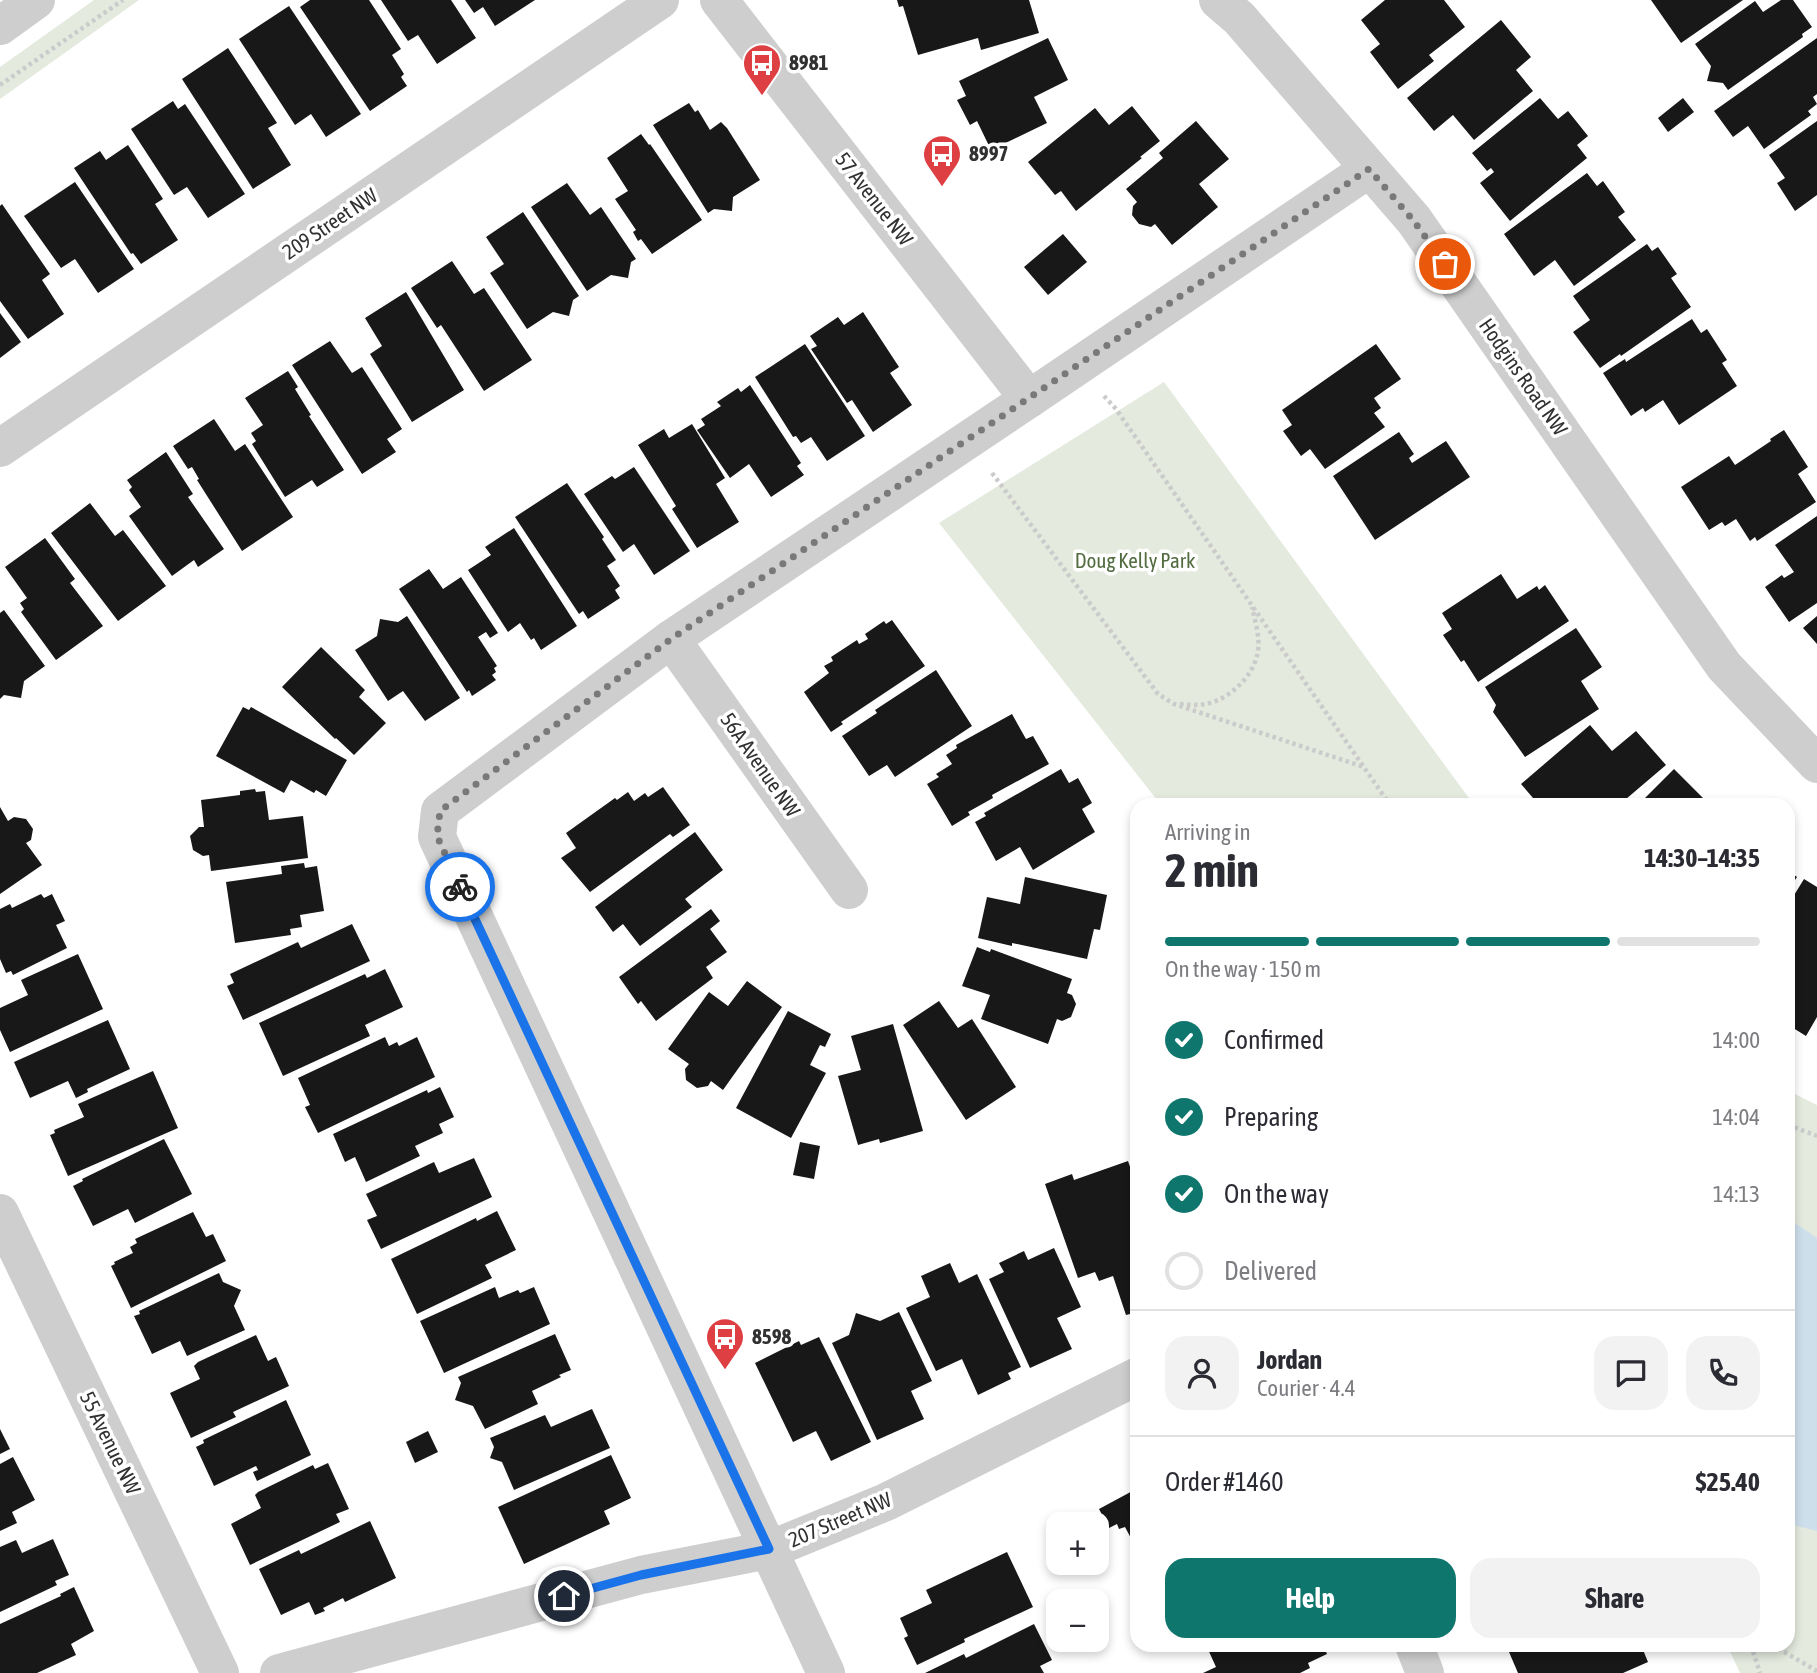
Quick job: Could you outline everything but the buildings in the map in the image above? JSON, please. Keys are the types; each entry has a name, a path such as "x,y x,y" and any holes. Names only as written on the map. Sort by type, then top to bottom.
{"street":[{"path":"0,26 36,0"},
{"name":"209 Street NW","path":"0,448 660,0"},
{"name":"57 Avenue NW","path":"719,0 1029,399"},
{"name":"Hodgins Road NW","path":"1218,0 1239,18 1413,220 1724,666 1817,764"},
{"path":"826,1673 437,836 440,811 671,639 1369,169"},
{"name":"56A Avenue NW","path":"671,639 849,890"},
{"name":"55 Avenue NW","path":"0,1213 220,1673"},
{"name":"207 Street NW","path":"279,1673 641,1575 769,1549 886,1502 1130,1380"},
{"path":"1417,1652 1425,1673"}],"path":[{"path":"0,86 123,0"},
{"path":"1116,409 1386,798"},
{"path":"1003,489 1158,694 1174,704 1365,768"},
{"path":"1174,704 1212,703 1240,685 1251,670 1258,652 1258,631 1251,603"},
{"path":"1795,1128 1817,1136"},
{"path":"1753,1652 1760,1673"},
{"path":"1784,1652 1817,1671"}],"green space":[{"path":"94,0 139,0 0,99 0,67"},
{"name":"Doug Kelly Park","path":"1164,382 1469,798 1155,798 939,523"},
{"path":"1795,1094 1817,1105 1817,1673 1740,1673 1730,1652 1795,1652"}],"water":[{"path":"1795,1223 1817,1238 1817,1531 1795,1526"}],"way so far":[{"path":"460,887 437,836 440,811 671,639 1369,169 1413,220 1445,264"}],"place":[{"name":"8981","path":"762,97"},
{"name":"8997","path":"942,188"},
{"name":"8598","path":"725,1371"}],"route":[{"path":"460,887 769,1549 641,1575 564,1596"}]}
